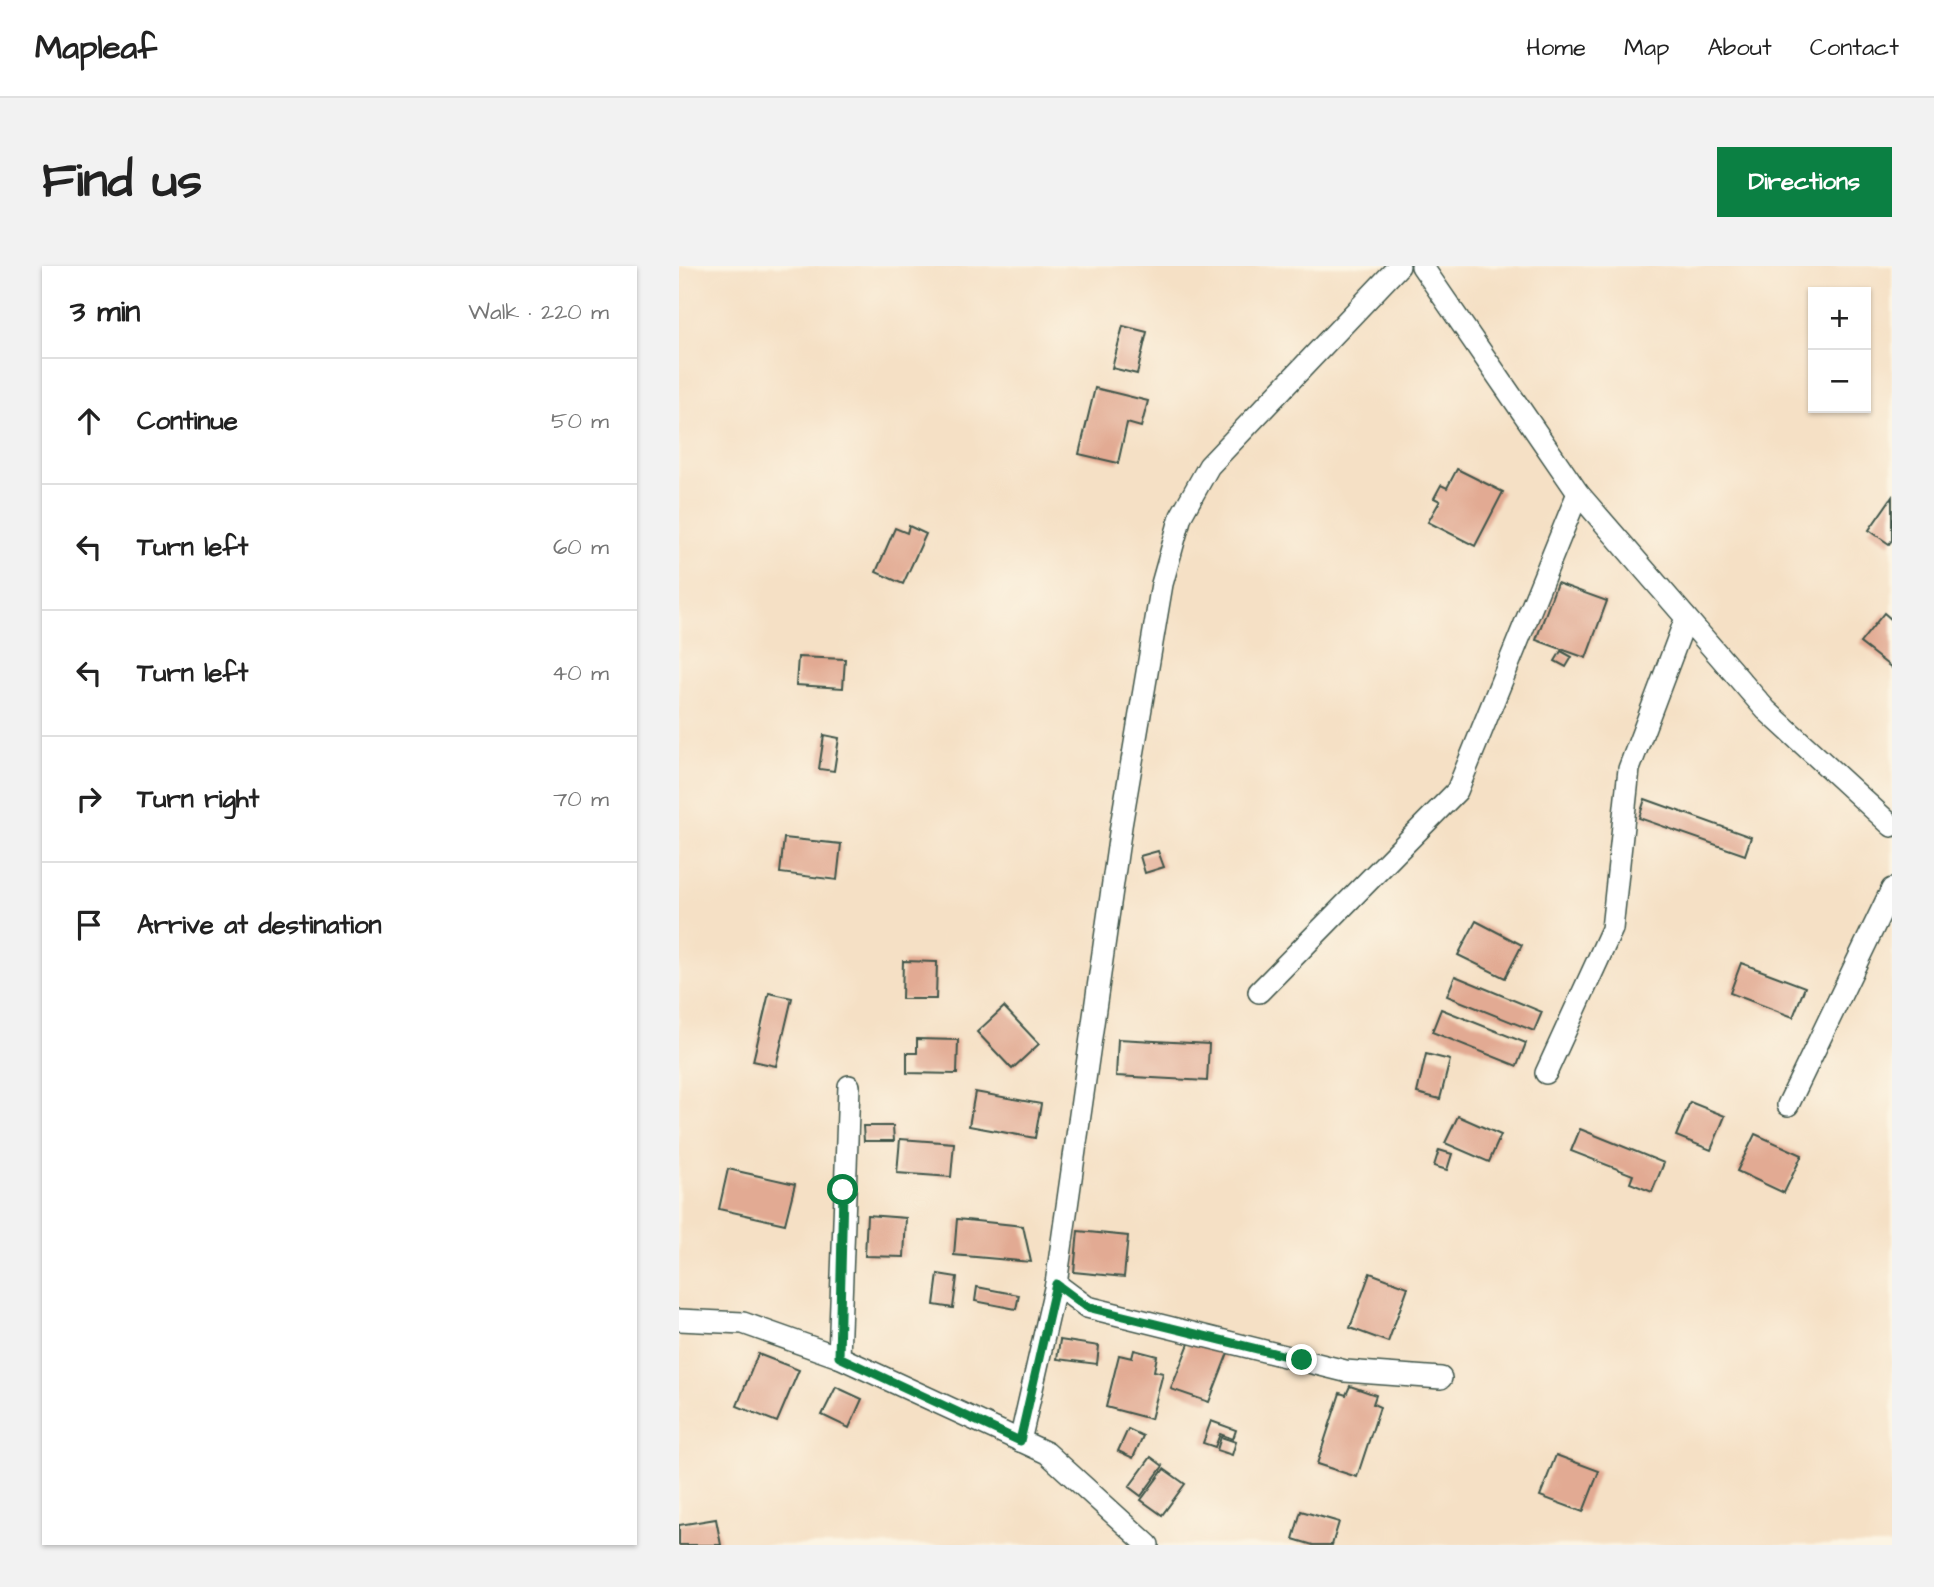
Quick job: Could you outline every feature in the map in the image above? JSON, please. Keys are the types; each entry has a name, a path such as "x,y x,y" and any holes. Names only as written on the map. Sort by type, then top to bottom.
{"street":[{"path":"1020,1441 1056,1284 1121,826 1162,584 1181,516 1209,466 1399,266"},
{"path":"1422,266 1578,493 1766,710 1892,827"},
{"path":"1259,992 1457,791 1578,493"},
{"path":"1546,1073 1612,929 1629,769 1686,618"},
{"path":"1788,1105 1892,889"},
{"path":"839,1357 849,1086"},
{"path":"1056,1284 1087,1307 1345,1371 1441,1378"},
{"path":"679,1320 743,1323 839,1357 1047,1453 1147,1545"}],"building":[{"path":"1123,326 1147,332 1137,374 1112,368"},
{"path":"1095,388 1148,401 1141,427 1127,423 1118,463 1079,454"},
{"path":"1457,469 1503,492 1475,546 1428,522 1440,501 1434,498 1441,485 1447,488"},
{"path":"1892,497 1892,540 1889,544 1869,530"},
{"path":"909,526 926,534 903,584 876,572 895,528 907,533"},
{"path":"1557,583 1607,601 1586,658 1536,640"},
{"path":"1884,613 1892,620 1892,668 1860,643"},
{"path":"1561,651 1572,657 1566,667 1555,661"},
{"path":"798,657 845,659 843,688 796,685"},
{"path":"824,735 839,738 834,771 819,769"},
{"path":"1645,799 1751,837 1745,855 1639,818"},
{"path":"784,838 841,844 837,880 780,873"},
{"path":"1158,851 1164,867 1145,873 1140,856"},
{"path":"1476,921 1522,945 1505,978 1458,955"},
{"path":"903,961 937,962 936,999 902,999"},
{"path":"1741,963 1805,987 1793,1017 1730,993"},
{"path":"1455,976 1542,1012 1534,1031 1447,996"},
{"path":"769,993 792,998 776,1066 753,1061"},
{"path":"1004,1007 1039,1044 1012,1069 977,1032"},
{"path":"1441,1009 1526,1043 1517,1066 1432,1032"},
{"path":"917,1039 958,1040 957,1074 907,1073 907,1053 917,1053"},
{"path":"1118,1039 1209,1044 1207,1081 1116,1076"},
{"path":"1426,1054 1450,1060 1440,1099 1417,1093"},
{"path":"975,1092 1041,1104 1035,1138 969,1126"},
{"path":"1690,1102 1725,1116 1711,1150 1676,1136"},
{"path":"1458,1116 1501,1135 1489,1162 1445,1143"},
{"path":"863,1126 893,1126 894,1141 864,1141"},
{"path":"1580,1129 1664,1163 1652,1192 1630,1183 1633,1175 1571,1151"},
{"path":"1755,1134 1802,1155 1784,1193 1737,1171"},
{"path":"900,1139 954,1143 951,1177 897,1173"},
{"path":"1439,1150 1452,1154 1447,1170 1434,1166"},
{"path":"728,1169 795,1184 785,1224 719,1209"},
{"path":"867,1215 906,1218 904,1257 865,1256"},
{"path":"957,1219 1023,1226 1031,1262 954,1255"},
{"path":"1078,1231 1128,1236 1124,1277 1074,1272"},
{"path":"1370,1273 1408,1287 1388,1342 1350,1328"},
{"path":"938,1274 957,1277 953,1308 934,1305"},
{"path":"977,1287 1019,1295 1016,1309 975,1301"},
{"path":"1192,1336 1229,1350 1209,1402 1171,1389"},
{"path":"1060,1340 1099,1346 1097,1364 1057,1359"},
{"path":"1134,1350 1157,1356 1154,1371 1163,1373 1151,1419 1106,1407 1119,1355 1132,1358"},
{"path":"758,1354 799,1370 777,1422 737,1406"},
{"path":"1350,1386 1376,1395 1373,1404 1380,1407 1357,1477 1317,1464 1340,1393 1346,1395"},
{"path":"836,1387 862,1399 849,1428 822,1415"},
{"path":"1211,1421 1236,1430 1233,1439 1220,1434 1215,1447 1203,1443"},
{"path":"1128,1429 1143,1436 1133,1458 1118,1451"},
{"path":"1221,1437 1236,1442 1232,1455 1217,1450"},
{"path":"1556,1455 1599,1471 1583,1512 1540,1496"},
{"path":"1151,1457 1163,1466 1141,1496 1129,1487"},
{"path":"1164,1469 1185,1484 1162,1515 1141,1500"},
{"path":"1301,1511 1339,1522 1332,1545 1313,1545 1293,1539"},
{"path":"716,1519 721,1545 679,1545 679,1525"}],"route":[{"path":"843,1190 839,1357 1020,1441 1056,1284 1087,1307 1302,1360"}]}
